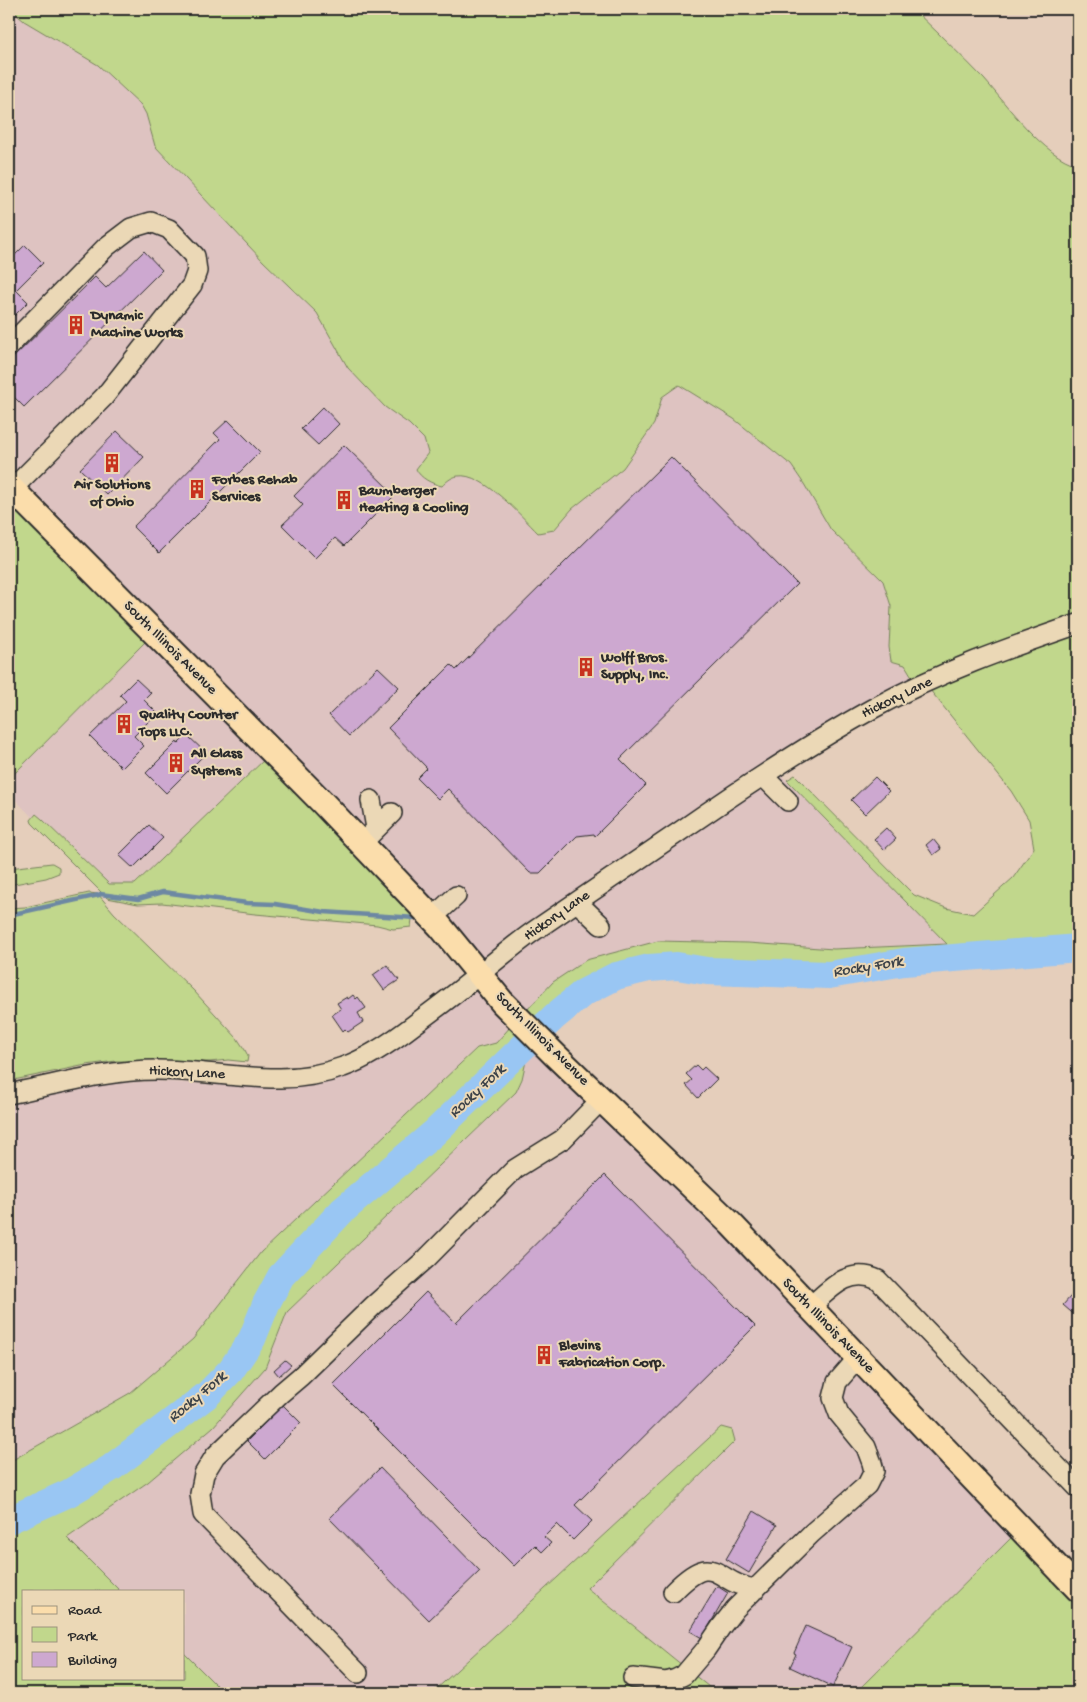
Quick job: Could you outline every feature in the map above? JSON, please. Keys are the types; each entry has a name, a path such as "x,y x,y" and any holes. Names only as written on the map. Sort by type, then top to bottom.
{"main road":[{"name":"South Illinois Avenue","path":"10,488 369,836 432,918 508,1008 725,1218 1078,1589"}],"street":[{"path":"9,346 106,247 131,228 151,222 169,229 195,256 197,271 192,285 104,397 10,488"},
{"name":"Hickory Lane","path":"9,1094 85,1077 142,1071 176,1071 288,1079 314,1075 344,1067 400,1036 516,945 576,902 763,776 872,709 976,661 1078,624"},
{"path":"763,776 788,801"},
{"path":"369,836 371,800"},
{"path":"369,836 392,813"},
{"path":"432,918 456,896"},
{"path":"576,902 601,925"},
{"path":"358,1672 203,1514 200,1494 204,1474 215,1456 374,1305 427,1258 516,1169 563,1139 602,1100"},
{"path":"810,1307 833,1286 845,1279 857,1275 869,1275 878,1280 1078,1488"},
{"path":"632,1678 666,1682 684,1675 706,1650 735,1609 812,1533 860,1492 871,1478 874,1471 866,1447 839,1414 833,1398 837,1382 858,1358"},
{"path":"674,1592 694,1573 704,1570 717,1572 740,1586 756,1589"}],"shaded area":[{"path":"9,9 24,21 98,65 141,105 146,114 155,146 263,261 317,313 348,368 385,407 409,424 424,439 442,486 449,479 458,476 466,476 489,485 514,510 554,530 572,509 623,468 654,424 662,397 679,385 734,419 791,465 865,563 883,581 891,606 889,647 905,665 914,680 768,765 787,780 948,944 834,949 748,943 658,941 512,1025 496,1043 477,1048 261,1252 193,1339 130,1393 9,1462 9,1101 84,1086 154,1081 269,1088 306,1085 389,1052 480,989 424,921 266,758 135,884 110,884 104,880 42,819 36,814 32,817 9,793 9,779 148,638 18,507 9,516"},
{"path":"537,1050 718,1225 1014,1535 855,1693 721,1693 709,1687 587,1588 735,1441 721,1427 432,1693 224,1693 185,1654 185,1590 119,1590 67,1539 148,1482 265,1368 287,1312 516,1092 522,1079 526,1061"}],"green space":[{"path":"10,9 913,9 984,79 1039,141 1065,160 1078,165 1078,617 914,680 905,665 891,661 889,647 891,606 883,581 831,530 791,465 734,419 679,385 662,397 654,424 623,468 572,509 554,530 538,533 512,506 479,481 458,476 442,486 434,484 420,475 416,469 428,453 424,439 409,424 385,407 348,368 317,313 263,261 155,146 146,114 141,105 98,65 24,21"},
{"path":"18,507 149,638 9,779 9,516"},
{"path":"1078,632 1078,948 904,962 829,975 707,971 677,966 649,968 616,976 583,993 543,1028 526,1011 553,982 586,960 658,941 748,943 834,949 947,944 787,780 795,775 914,895 946,908 973,914 1013,878 1034,848 1029,820 1011,791 930,690 984,667"},
{"path":"266,758 417,914 412,919 411,927 393,929 377,925 162,903 138,904 107,898 31,820 36,814 109,884 135,884"},
{"path":"52,863 59,867 59,873 46,878 9,885 9,868"},
{"path":"89,893 98,894 114,913 194,991 237,1038 248,1056 247,1062 228,1060 210,1062 116,1061 86,1065 9,1081 9,908 25,907"},
{"path":"512,1025 537,1050 526,1061 522,1079 516,1092 287,1312 265,1368 213,1427 148,1482 67,1538 119,1590 22,1590 22,1680 185,1680 185,1654 224,1693 9,1693 9,1462 130,1393 193,1339 261,1252 477,1048 496,1043"},
{"path":"721,1427 732,1430 735,1441 587,1588 709,1687 721,1693 432,1693"},
{"path":"1014,1535 1078,1603 1078,1693 855,1693"}],"building":[{"path":"25,245 43,263 16,290 28,302 9,321 9,261"},
{"name":"Dynamic Machine Works","path":"144,251 162,270 24,407 9,392 9,362 95,277 106,288"},
{"path":"323,407 339,424 318,445 301,429"},
{"name":"Forbes Rehab Services","path":"228,420 260,452 159,553 133,527 220,439 214,433"},
{"name":"Air Solutions of Ohio","path":"117,431 144,457 107,495 80,469"},
{"name":"Baumberger Heating & Cooling","path":"344,445 395,495 344,546 335,538 315,558 282,525 303,505 294,496"},
{"name":"Wolff Bros. Supply, Inc.","path":"671,457 797,584 620,759 646,785 595,836 594,834 577,836 540,873 530,873 448,789 438,799 417,778 427,768 388,728 451,665 456,670"},
{"path":"378,667 399,687 349,736 329,715"},
{"name":"Quality Counter Tops LLC.","path":"136,679 151,693 144,700 157,713 134,736 144,746 122,768 90,736 126,701 120,695"},
{"name":"All Glass Systems","path":"187,735 206,753 166,793 146,773 177,742 178,744"},
{"path":"875,777 889,791 865,814 851,800"},
{"path":"149,825 163,838 133,868 119,855"},
{"path":"886,828 896,839 884,850 874,839"},
{"path":"933,839 941,849 933,855 926,845"},
{"path":"387,965 399,980 384,990 373,975"},
{"path":"353,995 356,999 358,997 366,1008 358,1013 363,1022 348,1032 345,1029 343,1031 332,1015 341,1009 337,1003"},
{"path":"696,1065 701,1070 704,1067 717,1079 698,1098 686,1085 692,1080 686,1074"},
{"name":"Blevins Fabrication Corp.","path":"605,1175 755,1326 575,1505 592,1521 573,1540 557,1524 544,1537 551,1543 542,1552 535,1545 514,1566 333,1385 426,1292 456,1323"},
{"path":"1078,1288 1078,1318 1063,1305"},
{"path":"285,1360 291,1365 279,1376 274,1370"},
{"path":"283,1405 301,1423 265,1459 247,1441"},
{"path":"380,1468 480,1571 429,1620 329,1518"},
{"path":"754,1511 777,1525 749,1573 726,1559"},
{"path":"717,1586 728,1593 702,1638 690,1631"},
{"path":"806,1626 852,1647 833,1687 790,1667"}],"waterway":[{"path":"100,894 138,899 163,892 247,903 275,904 324,912 416,918"},
{"path":"9,915 99,895"},
{"name":"Rocky Fork","path":"9,1520 69,1493 111,1468 207,1395 231,1370 252,1339 266,1304 281,1276 342,1211 434,1133 554,1017 583,993 616,976 649,968 677,966 707,971 829,975 904,962 1078,948"}],"place":[{"name":"Dynamic Machine Works","path":"76,325"},
{"name":"Air Solutions of Ohio","path":"112,463"},
{"name":"Forbes Rehab Services","path":"197,489"},
{"name":"Baumberger Heating & Cooling","path":"344,500"},
{"name":"Wolff Bros. Supply, Inc.","path":"586,667"},
{"name":"Quality Counter Tops LLC.","path":"124,724"},
{"name":"All Glass Systems","path":"176,763"},
{"name":"Blevins Fabrication Corp.","path":"544,1355"}]}
